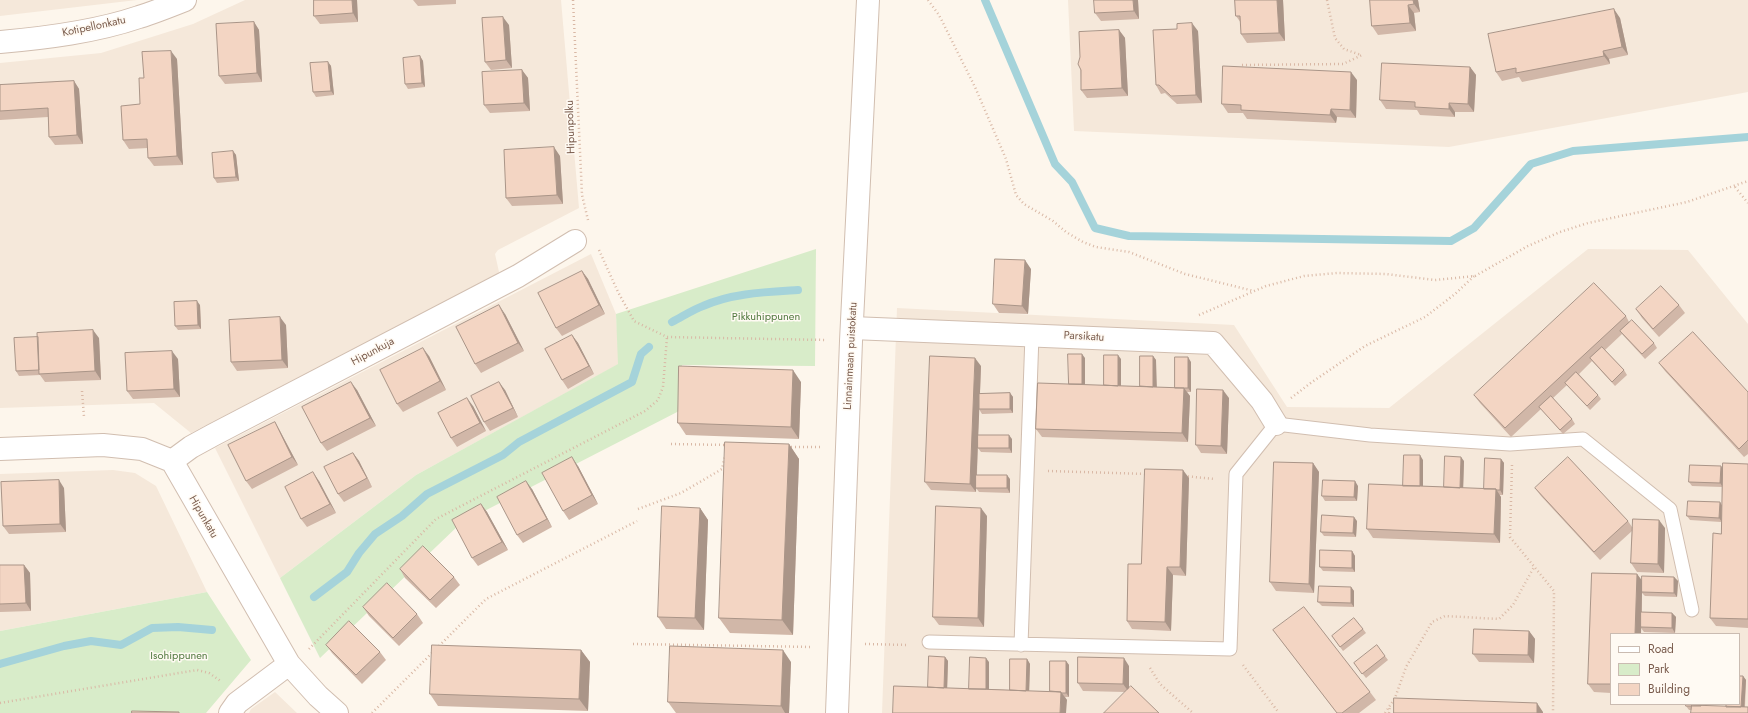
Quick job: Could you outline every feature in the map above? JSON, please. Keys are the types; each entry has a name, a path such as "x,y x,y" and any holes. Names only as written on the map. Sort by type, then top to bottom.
{"street":[{"name":"Kotipellonkatu","path":"0,42 40,38 89,30 138,18 185,0"},
{"name":"Linnainmaan puistokatu","path":"836,713 852,328 868,0"},
{"name":"Hipunkuja","path":"172,461 191,447 213,435 518,276 583,237"},
{"name":"Parsikatu","path":"852,328 1213,343 1262,401 1273,419"},
{"path":"0,449 103,446 142,449 172,461"},
{"name":"Hipunkatu","path":"172,461 289,664 318,696 337,713"},
{"path":"237,705 289,664"}],"lane":[{"path":"1021,645 1032,335"},
{"path":"929,642 1230,649 1236,474 1273,419 1370,435 1513,444 1583,439 1670,509 1692,610"}],"path":[{"name":"Hipunpolku","path":"573,0 583,237 618,292 634,321 667,336"},
{"path":"928,0 939,15 975,87 1006,159 1016,195 1024,204 1053,220 1066,232 1083,242 1096,247 1129,252 1185,274 1255,291"},
{"path":"1242,65 1343,64 1362,55 1344,49 1334,38 1327,0"},
{"path":"1273,419 1312,382 1343,360 1389,334 1425,317 1455,294 1474,276 1528,246 1560,232 1588,223 1687,202 1735,187 1748,181"},
{"path":"1735,187 1748,203"},
{"path":"1197,316 1255,291 1304,276 1337,273 1386,274 1435,280 1474,276"},
{"path":"289,664 314,645 436,519 645,411 658,400 663,387 667,336 831,340"},
{"path":"82,391 84,417"},
{"path":"671,444 735,446"},
{"path":"1513,444 1510,537 1554,591 1553,713"},
{"path":"638,509 681,493 722,469 728,445"},
{"path":"781,446 827,448"},
{"path":"1028,470 1149,474"},
{"path":"1178,476 1236,481"},
{"path":"372,713 486,599 638,521"},
{"path":"1385,713 1394,698 1406,667 1432,622 1445,616 1499,619 1513,605 1534,567"},
{"path":"863,644 924,645 929,642"},
{"path":"633,644 816,648"},
{"path":"1137,647 1160,684 1193,713"},
{"path":"1230,649 1279,713"},
{"path":"0,703 197,670 209,673 237,705"},
{"path":"1389,713 1390,705"}],"shaded area":[{"path":"0,0 137,0 0,16"},
{"path":"245,0 561,0 579,208 498,250 495,254 499,272 496,276 191,433 154,403 0,408 0,63 101,53 193,24"},
{"path":"1068,0 1748,0 1748,92 1449,147 1074,131"},
{"path":"1588,249 1688,250 1748,324 1748,713 882,713 897,308 1234,325 1287,407 1389,408"},
{"path":"591,254 616,314 619,364 416,475 280,578 215,448"},
{"path":"113,470 135,473 156,486 207,592 0,631 0,474"},
{"path":"275,692 297,713 249,713 251,709"}],"green space":[{"name":"Pikkuhippunen","path":"816,249 815,366 682,365 683,409 461,523 320,658 280,578 416,475 618,364 616,314"},
{"name":"Isohippunen","path":"207,592 251,660 206,713 0,713 0,631"}],"building":[{"path":"314,0 352,0 353,13 314,16"},
{"path":"1094,0 1133,0 1134,11 1095,13"},
{"path":"1235,0 1277,0 1279,33 1241,34 1240,16 1236,16"},
{"path":"1370,0 1413,0 1414,4 1408,5 1410,23 1372,26"},
{"path":"1614,9 1622,47 1603,51 1604,56 1516,73 1516,68 1496,72 1488,34"},
{"path":"503,17 506,60 485,62 482,18"},
{"path":"254,22 257,73 219,76 216,24"},
{"path":"1192,23 1196,95 1171,96 1159,85 1156,85 1153,30 1177,29 1177,24"},
{"path":"1119,30 1122,88 1081,90 1081,70 1078,64 1080,57 1079,32"},
{"path":"171,51 177,156 148,158 147,139 123,140 121,106 140,104 139,78 144,78 142,52"},
{"path":"420,56 422,83 405,84 403,58"},
{"path":"328,62 331,91 313,92 310,63"},
{"path":"1382,63 1470,67 1468,104 1449,103 1449,109 1415,107 1415,102 1380,100"},
{"path":"1223,66 1351,72 1350,110 1331,109 1330,115 1241,110 1241,105 1222,104"},
{"path":"522,70 524,103 484,105 482,72"},
{"path":"74,81 77,135 49,137 48,108 0,111 0,85"},
{"path":"554,147 557,195 506,198 504,150"},
{"path":"233,151 236,177 214,178 212,153"},
{"path":"995,259 1025,260 1022,306 993,304"},
{"path":"582,271 599,305 556,328 538,293"},
{"path":"1594,283 1626,316 1505,428 1474,395"},
{"path":"1661,286 1679,305 1653,329 1636,309"},
{"path":"197,301 198,325 175,326 174,302"},
{"path":"499,305 518,343 475,364 456,327"},
{"path":"280,317 282,360 231,362 229,320"},
{"path":"1632,320 1654,343 1642,354 1620,331"},
{"path":"93,330 95,371 39,374 37,333"},
{"path":"1693,332 1748,392 1748,440 1739,449 1659,363"},
{"path":"572,335 589,366 562,380 545,349"},
{"path":"38,337 39,370 16,371 14,338"},
{"path":"1602,347 1624,370 1612,382 1590,358"},
{"path":"423,348 440,381 397,404 380,370"},
{"path":"172,351 174,389 127,391 125,353"},
{"path":"1068,354 1082,354 1082,384 1069,384"},
{"path":"1104,355 1118,355 1118,386 1104,385"},
{"path":"930,356 975,358 970,484 925,482"},
{"path":"1140,356 1153,356 1153,387 1140,386"},
{"path":"1175,357 1188,357 1188,388 1175,388"},
{"path":"679,366 793,370 791,427 678,423"},
{"path":"1576,372 1598,395 1587,406 1565,383"},
{"path":"351,382 370,418 321,443 302,407"},
{"path":"499,382 513,408 484,422 471,396"},
{"path":"1038,383 1184,388 1182,433 1036,429"},
{"path":"1197,389 1223,390 1221,446 1196,445"},
{"path":"1010,393 1010,409 979,409 979,394"},
{"path":"1551,396 1572,419 1560,430 1539,407"},
{"path":"467,398 480,423 451,438 438,413"},
{"path":"275,422 292,457 246,481 228,445"},
{"path":"978,435 1009,435 1009,448 978,448"},
{"path":"725,442 789,444 782,620 719,618"},
{"path":"353,453 367,478 338,494 324,467"},
{"path":"1404,455 1420,455 1420,486 1403,486"},
{"path":"1445,456 1461,457 1460,488 1444,487"},
{"path":"572,457 592,495 563,511 542,473"},
{"path":"1568,457 1628,521 1594,552 1535,488"},
{"path":"1485,458 1501,459 1500,490 1484,489"},
{"path":"1274,462 1313,463 1309,584 1270,582"},
{"path":"1723,463 1748,464 1748,619 1710,618 1713,533 1721,534"},
{"path":"1690,465 1721,466 1720,483 1689,482"},
{"path":"1145,469 1183,470 1180,567 1167,567 1165,622 1127,621 1128,564 1141,564"},
{"path":"313,472 330,504 301,519 285,487"},
{"path":"976,475 1007,475 1007,488 976,488"},
{"path":"59,480 60,524 3,526 1,482"},
{"path":"1323,480 1355,481 1354,497 1322,496"},
{"path":"526,481 547,519 517,535 497,497"},
{"path":"1369,484 1496,489 1494,534 1367,529"},
{"path":"1688,501 1720,502 1719,518 1687,516"},
{"path":"481,504 502,542 472,558 452,520"},
{"path":"662,506 700,508 695,618 658,617"},
{"path":"936,506 981,508 978,618 933,617"},
{"path":"1322,515 1354,517 1353,533 1321,532"},
{"path":"1633,519 1659,520 1658,564 1631,563"},
{"path":"423,546 454,577 430,600 400,569"},
{"path":"1320,550 1352,551 1352,568 1320,567"},
{"path":"0,565 24,565 26,603 0,604"},
{"path":"1592,573 1637,574 1635,633 1610,633 1610,684 1588,684"},
{"path":"1642,576 1674,577 1674,593 1642,592"},
{"path":"387,583 417,614 393,638 363,607"},
{"path":"1319,586 1351,587 1351,603 1318,602"},
{"path":"1304,607 1370,692 1342,713 1337,713 1273,630"},
{"path":"1641,612 1672,613 1672,628 1641,627"},
{"path":"1354,618 1363,629 1340,647 1332,636"},
{"path":"349,621 380,652 356,675 326,645"},
{"path":"1474,629 1529,631 1528,655 1473,654"},
{"path":"432,645 581,650 579,699 430,694"},
{"path":"1377,645 1385,656 1362,674 1354,663"},
{"path":"670,646 783,650 781,706 668,702"},
{"path":"929,656 945,657 944,688 928,687"},
{"path":"970,657 986,658 986,689 969,689"},
{"path":"1078,657 1124,658 1123,684 1078,683"},
{"path":"1010,659 1027,659 1026,691 1010,690"},
{"path":"1050,661 1066,661 1066,693 1050,691"},
{"path":"1740,676 1743,676 1741,707 1726,707 1726,705 1740,705"},
{"path":"894,686 1061,692 1060,713 893,713"},
{"path":"1131,686 1159,713 1104,713"},
{"path":"1394,698 1537,703 1537,713 1394,713"},
{"path":"1686,705 1701,705 1701,706"},
{"path":"1692,705 1748,707 1748,713 1691,713"},
{"path":"132,711 179,712 179,713 132,713"}],"waterway":[{"path":"985,0 1055,164 1072,182 1095,228 1129,236 1451,241 1474,228 1531,164 1573,151 1748,137"},
{"path":"672,322 699,308 726,298 749,294 798,290"},
{"path":"314,597 347,572 359,553 375,534 402,516 427,494 503,455 519,442 632,382 641,354 649,347"},
{"path":"0,664 64,646 91,641 121,645 152,628 178,627 212,630"}]}
